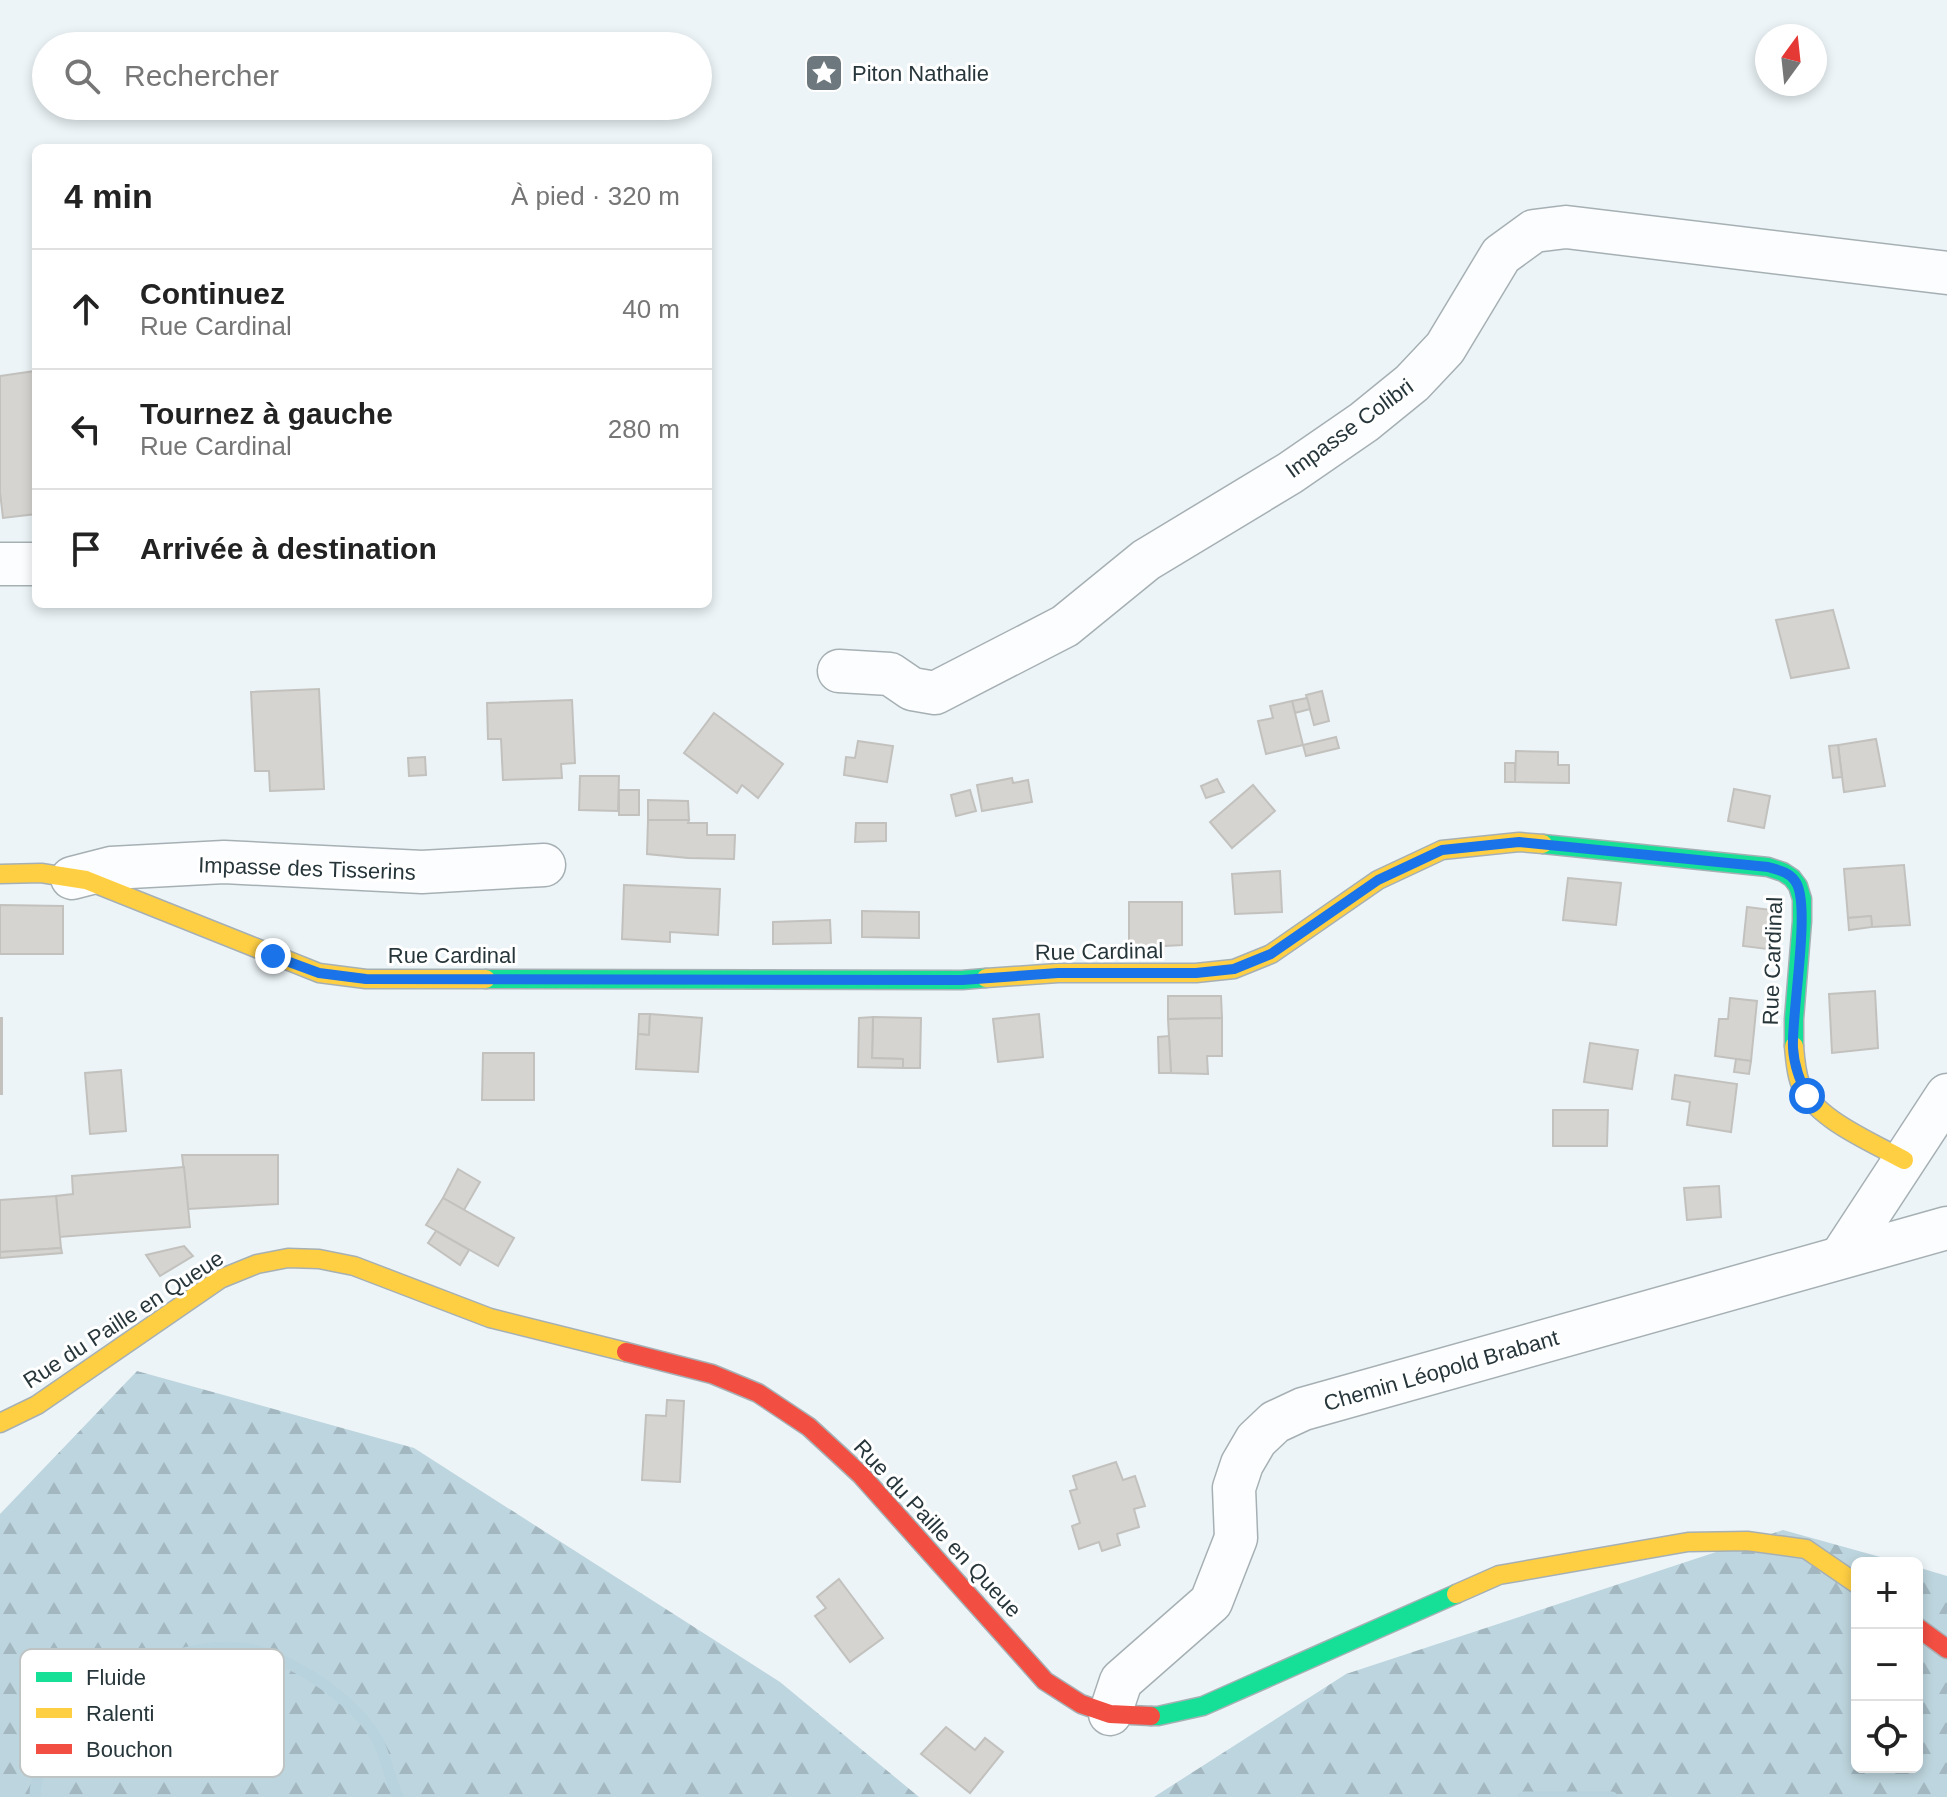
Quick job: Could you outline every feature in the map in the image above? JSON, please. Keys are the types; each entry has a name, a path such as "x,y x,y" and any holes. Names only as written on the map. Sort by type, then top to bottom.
{"street":[{"name":"Impasse Colibri","path":"839,671 890,674 912,689 935,693 1065,626 1146,560 1290,473 1364,422 1412,383 1445,348 1501,255 1534,231 1566,227 1947,273"},
{"path":"0,564 32,564"},
{"name":"Rue Cardinal","path":"0,874 41,873 86,880 319,973 366,979 962,980 1058,973 1196,973 1234,969 1271,954 1378,880 1442,850 1519,842 1768,867 1787,873 1797,882 1801,897 1793,1046 1796,1070 1807,1096 1850,1130 1904,1160"},
{"name":"Impasse des Tisserins","path":"72,878 111,868 224,862 422,872 544,865"},
{"path":"1841,1257 1947,1095"},
{"name":"Chemin Léopold Brabant","path":"1110,1714 1121,1681 1211,1602 1236,1538 1234,1488 1242,1464 1256,1440 1275,1422 1303,1409 1947,1228"},
{"name":"Rue du Paille en Queue","path":"0,1423 37,1405 220,1279 257,1264 288,1258 319,1259 354,1266 490,1318 712,1374 758,1393 809,1427 861,1475 1045,1681 1081,1704 1110,1714 1158,1716 1203,1706 1499,1575 1688,1542 1747,1541 1806,1549 1851,1580"},
{"path":"1920,1629 1947,1649"}],"green space":[{"path":"137,1371 414,1448 780,1682 919,1797 0,1797 0,1514"},
{"path":"1783,1530 1880,1557 1851,1557 1851,1773 1923,1773 1923,1569 1947,1576 1947,1797 1154,1797 1346,1674"}],"building":[{"path":"32,371 32,514 3,518 0,492 0,376"},
{"path":"1833,610 1849,668 1791,678 1776,620"},
{"path":"319,689 324,789 270,791 269,771 255,771 251,692"},
{"path":"1322,691 1329,721 1314,725 1306,695"},
{"path":"1307,698 1310,709 1295,713 1292,701"},
{"path":"572,700 575,763 561,764 562,778 503,780 501,739 488,739 487,703"},
{"path":"1292,701 1303,745 1266,754 1258,721 1273,718 1270,706"},
{"path":"714,713 783,764 758,798 742,785 737,793 684,753"},
{"path":"1336,737 1339,748 1306,756 1303,745"},
{"path":"1876,739 1885,786 1844,792 1838,745"},
{"path":"858,741 893,746 887,782 844,775 846,757 855,758"},
{"path":"1838,745 1842,777 1833,778 1829,746"},
{"path":"1516,751 1558,752 1558,765 1569,765 1569,783 1515,782"},
{"path":"425,757 426,775 409,776 408,758"},
{"path":"1505,763 1515,763 1515,782 1505,782"},
{"path":"580,776 619,776 618,811 579,810"},
{"path":"1012,778 1013,783 1028,780 1032,802 982,811 977,785"},
{"path":"1217,779 1224,792 1206,798 1201,786"},
{"path":"1253,785 1275,811 1232,848 1210,822"},
{"path":"1734,789 1770,796 1764,828 1728,821"},
{"path":"619,790 639,790 639,815 619,815"},
{"path":"970,790 976,811 956,816 951,795"},
{"path":"648,800 688,801 689,820 648,820"},
{"path":"648,820 707,823 707,835 735,835 734,859 647,854"},
{"path":"856,823 886,823 886,841 855,842"},
{"path":"1904,865 1910,925 1872,927 1871,916 1848,918 1844,869"},
{"path":"1280,871 1282,912 1235,914 1232,874"},
{"path":"1568,878 1621,883 1616,925 1563,920"},
{"path":"624,885 720,889 718,935 670,932 670,942 622,939"},
{"path":"1129,902 1182,902 1182,945 1164,946 1164,954 1129,955"},
{"path":"0,905 63,906 63,954 0,954"},
{"path":"1747,907 1772,910 1767,949 1743,946"},
{"path":"862,911 919,912 919,938 862,937"},
{"path":"1871,916 1872,927 1849,930 1848,918"},
{"path":"830,920 831,943 773,944 773,922"},
{"path":"1875,991 1878,1048 1832,1053 1829,994"},
{"path":"1168,996 1221,996 1222,1018 1168,1019"},
{"path":"1730,998 1757,1001 1751,1061 1715,1056 1719,1019 1728,1019"},
{"path":"639,1014 650,1014 649,1035 638,1034"},
{"path":"650,1014 702,1018 698,1072 636,1069 638,1034 649,1035"},
{"path":"1039,1014 1043,1057 998,1062 993,1019"},
{"path":"873,1017 921,1018 920,1068 903,1068 903,1059 872,1058"},
{"path":"873,1017 872,1058 903,1059 903,1068 858,1067 859,1018"},
{"path":"2,1018 2,1094 0,1094"},
{"path":"1222,1018 1222,1056 1207,1056 1208,1074 1171,1073 1168,1019"},
{"path":"1169,1036 1171,1073 1159,1073 1158,1037"},
{"path":"1590,1043 1638,1050 1632,1089 1584,1082"},
{"path":"483,1053 534,1053 534,1100 482,1100"},
{"path":"1736,1059 1751,1061 1749,1074 1734,1072"},
{"path":"121,1070 126,1131 90,1134 85,1073"},
{"path":"1675,1075 1737,1084 1731,1132 1687,1125 1690,1102 1672,1099"},
{"path":"1553,1110 1608,1110 1607,1146 1553,1146"},
{"path":"182,1155 278,1155 278,1204 188,1209"},
{"path":"184,1167 190,1227 59,1237 56,1196 73,1194 72,1176"},
{"path":"458,1169 480,1182 464,1210 443,1198"},
{"path":"1719,1186 1721,1217 1687,1220 1684,1188"},
{"path":"56,1196 61,1248 0,1252 0,1200"},
{"path":"443,1198 514,1238 498,1266 426,1225"},
{"path":"436,1231 469,1250 460,1265 428,1243"},
{"path":"184,1246 193,1256 160,1276 146,1255"},
{"path":"61,1248 62,1253 0,1258 0,1252"},
{"path":"667,1400 684,1401 680,1482 642,1480 646,1415 666,1416"},
{"path":"1116,1462 1123,1480 1135,1476 1145,1506 1134,1509 1139,1527 1117,1534 1120,1545 1102,1551 1099,1542 1079,1549 1072,1526 1080,1523 1070,1491 1077,1489 1073,1476"},
{"path":"839,1579 883,1638 850,1662 815,1616 826,1608 817,1597"},
{"path":"946,1727 975,1750 985,1738 1003,1752 970,1793 921,1754"}],"waterway":[{"path":"209,1649 249,1649"},
{"path":"284,1662 320,1682 364,1721 377,1739 398,1797"},
{"path":"35,1797 38,1777"},
{"path":"1523,1797 1612,1797"}],"traffic: fast":[{"path":"1543,844 1768,867 1792,878 1802,899 1794,1046"},
{"path":"486,979 986,978"},
{"path":"1151,1716 1203,1706 1456,1594"}],"traffic: slow":[{"path":"986,978 1058,973 1196,973 1234,969 1271,954 1378,880 1442,850 1519,842 1543,844"},
{"path":"0,874 41,873 86,880 319,973 366,979 486,979"},
{"path":"1794,1046 1800,1083 1818,1108 1845,1128 1904,1160"},
{"path":"0,1423 37,1405 220,1279 257,1264 288,1258 319,1259 354,1266 490,1318 626,1352"},
{"path":"1456,1594 1499,1575 1688,1542 1747,1541 1806,1549 1851,1580"}],"traffic: jam":[{"path":"626,1352 712,1374 758,1393 809,1427 861,1475 1045,1681 1081,1704 1110,1714 1151,1716"},
{"path":"1920,1629 1947,1649"}],"place":[{"name":"Piton Nathalie","path":"824,73"}],"route":[{"path":"273,956 319,973 366,979 962,980 1058,973 1196,973 1234,969 1271,954 1378,880 1442,850 1519,842 1768,867 1787,873 1797,882 1801,897 1793,1046 1796,1070 1807,1096"}]}
